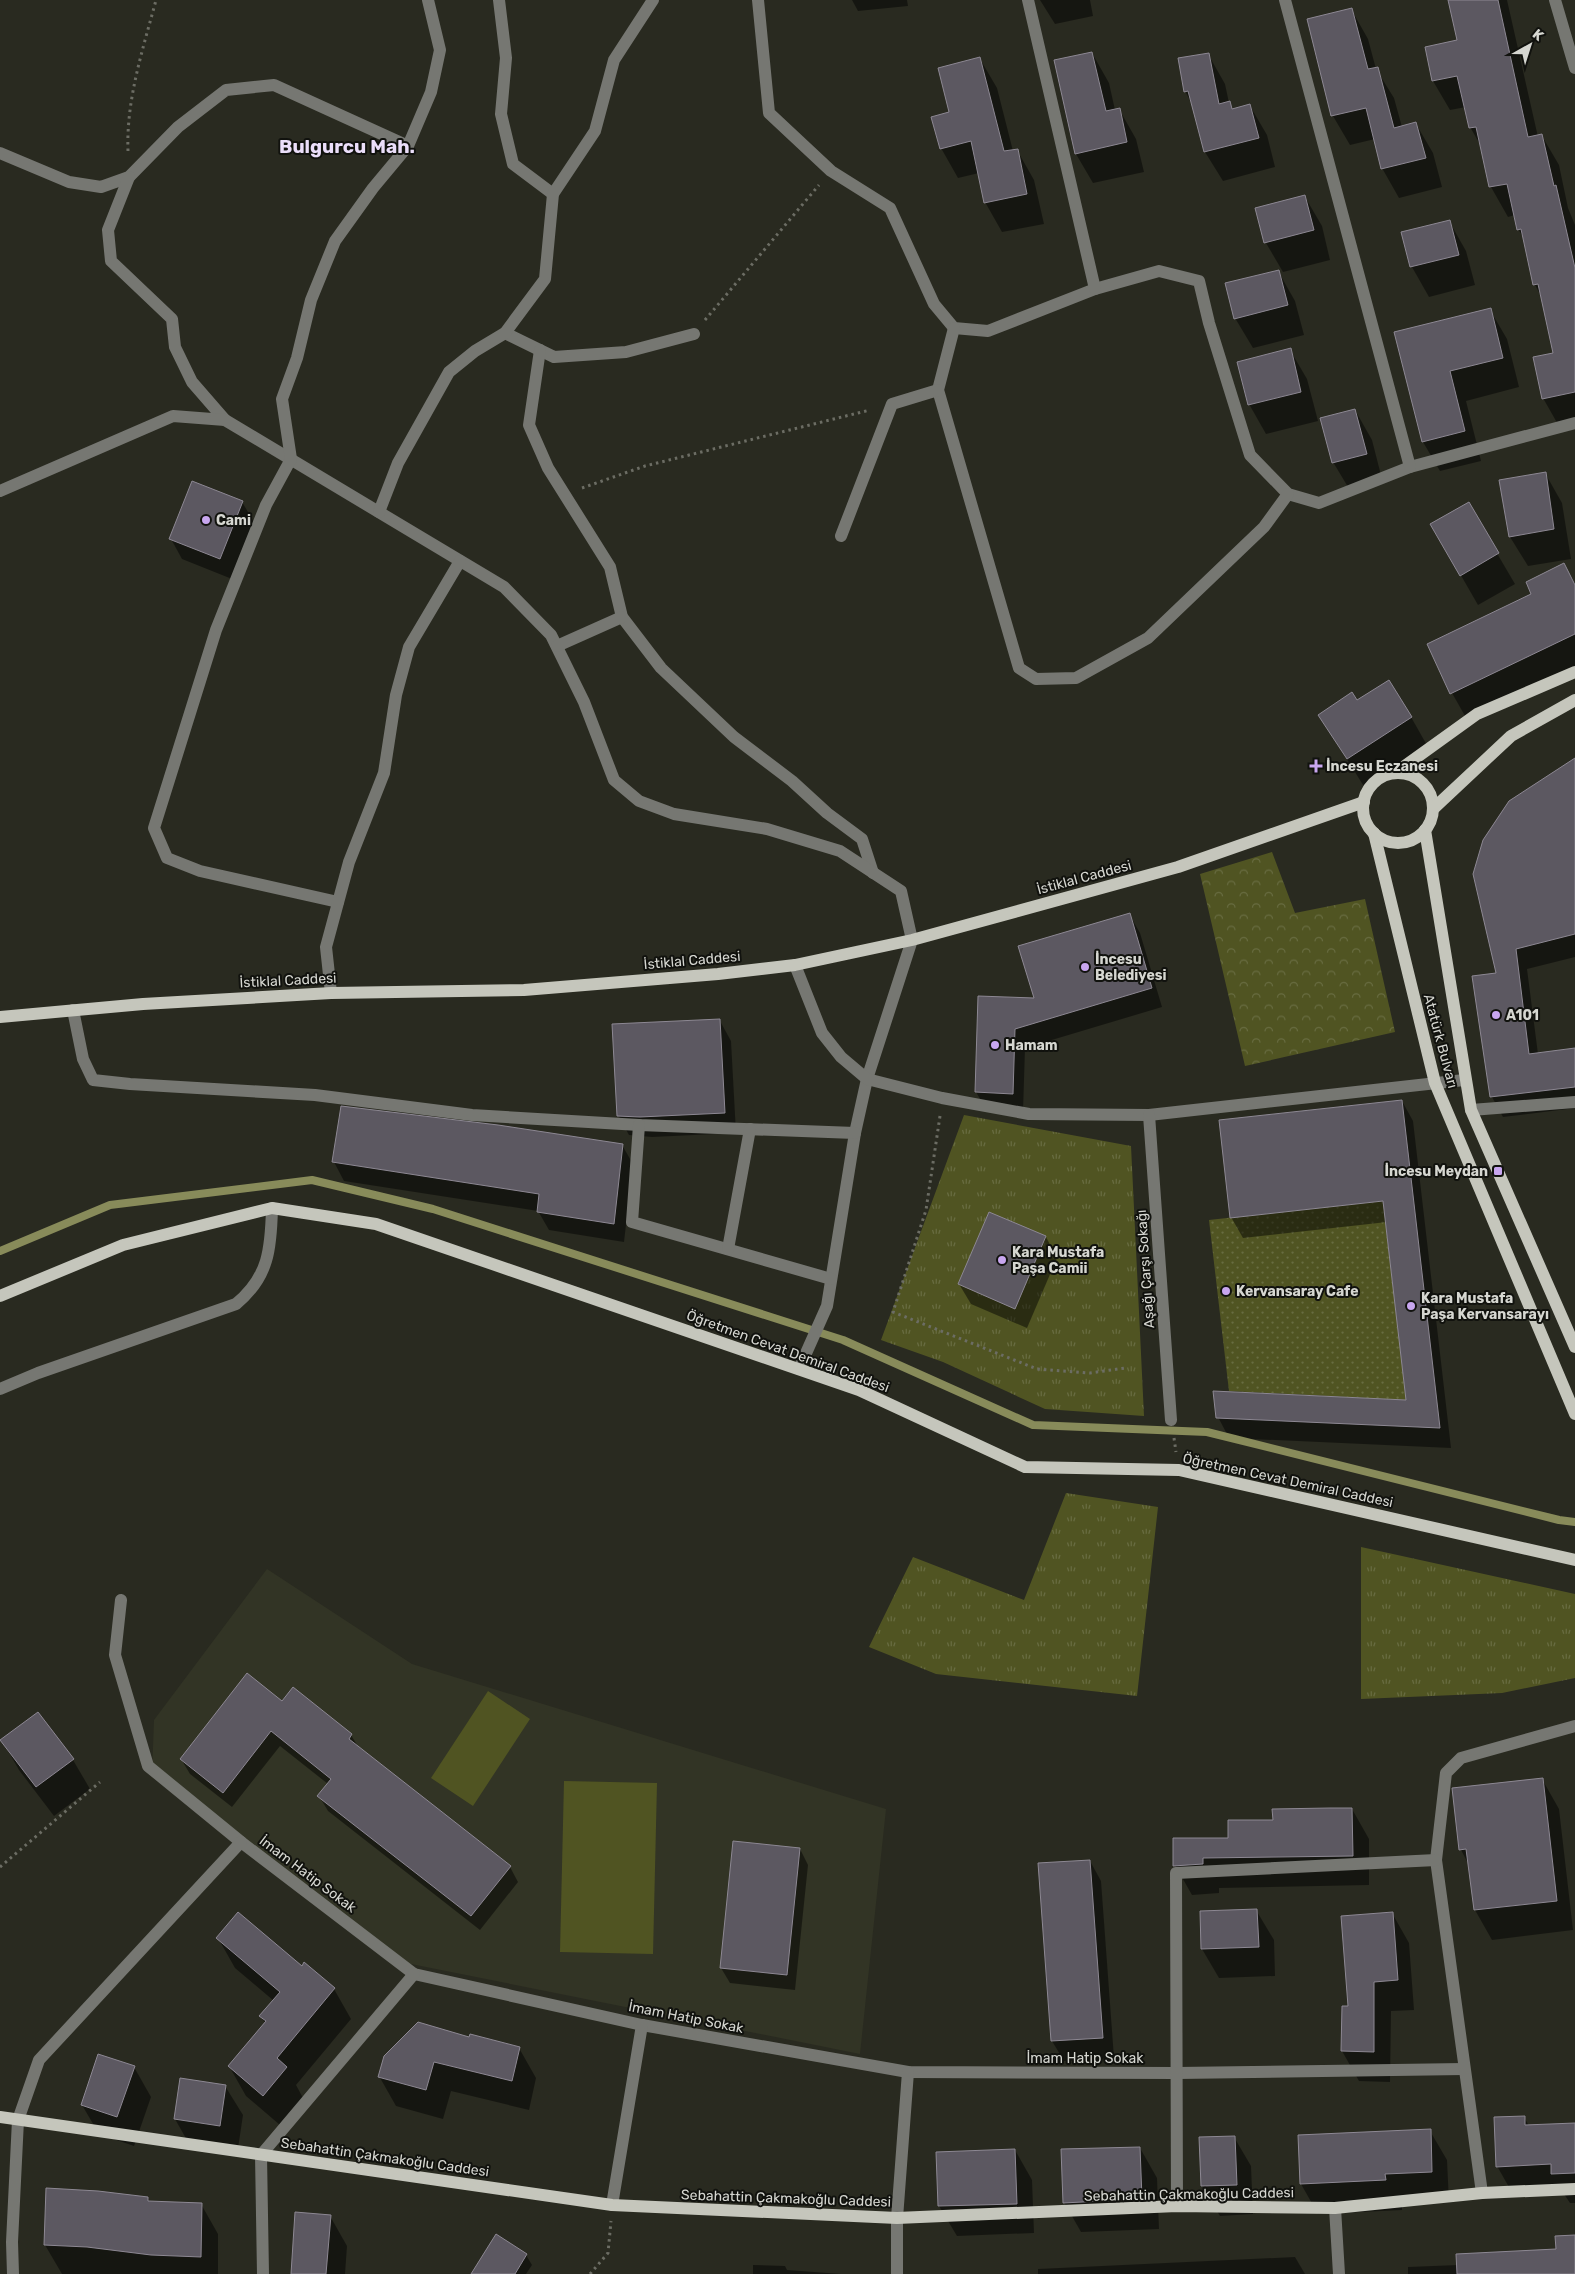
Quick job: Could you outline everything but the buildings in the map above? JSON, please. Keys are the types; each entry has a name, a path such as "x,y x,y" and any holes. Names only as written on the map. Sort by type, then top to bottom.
{"main road":[{"path":"1395,773 1477,714 1575,672"},
{"name":"Atatürk Bulvarı","path":"1575,700 1511,736 1433,809 1431,820 1425,830 1464,1080 1471,1110 1575,1347"},
{"path":"1364,802 1367,791 1374,782 1384,776 1395,773 1407,774 1417,779 1426,787 1432,798 1433,809"},
{"name":"Atatürk Bulvarı","path":"1364,802 1367,824 1374,834 1435,1083 1575,1414"},
{"name":"İstiklal Caddesi","path":"0,1017 331,992 524,990 718,974 795,965 912,940 1178,867 1364,802"},
{"path":"1374,834 1394,843 1406,842 1416,838 1425,830"},
{"name":"Öğretmen Cevat Demiral Caddesi","path":"0,1296 123,1245 272,1208 376,1224 859,1390 1025,1467 1179,1470 1575,1560"},
{"name":"Sebahattin Çakmakoğlu Caddesi","path":"0,2118 612,2205 897,2218 1177,2206 1335,2208 1482,2193 1575,2189"}],"street":[{"path":"338,902 200,871 167,858 154,828 216,630 266,505 291,459 282,399 297,358 311,300 335,241 373,188 408,146 431,92 440,50 428,0"},
{"path":"499,0 506,58 501,114 513,164 553,194"},
{"path":"379,512 398,463 449,372 475,351 505,333 545,279 553,194 594,131 614,60 653,0"},
{"path":"758,0 769,113 831,171 890,208 934,304 954,328 988,331 1096,289 1159,271 1199,281 1209,323 1250,455 1288,494 1319,503 1410,467 1575,423"},
{"path":"1028,0 1096,289"},
{"path":"1285,0 1410,467"},
{"path":"1555,0 1573,54 1575,68"},
{"path":"408,146 274,85 226,90 178,127 128,177 108,230 111,261 172,319 175,347 192,382 226,420 504,587 551,635 584,702 614,780 639,800 674,814 767,829 840,851 901,891 912,940 867,1078 855,1133 827,1306 799,1369"},
{"path":"0,153 69,182 101,186 128,177"},
{"path":"954,328 938,390 1019,668 1036,679 1076,678 1148,638 1264,527 1288,494"},
{"path":"505,333 554,357 626,352 694,334"},
{"path":"540,350 529,425 548,468 610,567 622,617 661,668 734,737 792,781 827,813 862,839 873,873"},
{"path":"841,536 892,404 938,390"},
{"path":"0,491 173,416 226,420"},
{"path":"331,992 326,947 349,862 384,773 396,695 410,647 460,560"},
{"path":"557,646 622,617"},
{"path":"795,965 822,1033 842,1057 867,1078 942,1098 1029,1114 1149,1115 1464,1080"},
{"path":"73,1010 82,1059 93,1080 315,1095 472,1115 639,1125 855,1133"},
{"path":"1471,1110 1575,1102"},
{"name":"Aşağı Çarşı Sokağı","path":"1149,1115 1171,1420"},
{"path":"639,1125 632,1222 831,1279"},
{"path":"728,1249 750,1129"},
{"path":"0,1389 38,1373 236,1304 258,1282 265,1265 271,1245 272,1208"},
{"name":"İmam Hatip Sokak","path":"121,1600 115,1655 148,1766 241,1842 414,1974 642,2025 908,2072 1178,2073 1464,2069"},
{"path":"1482,2193 1436,1860 1446,1773 1461,1758 1575,1726"},
{"path":"13,2274 6,2243 18,2120 39,2060 241,1842"},
{"path":"1177,2206 1176,1873 1436,1860"},
{"path":"264,2274 261,2155 414,1974"},
{"path":"612,2205 642,2025"},
{"path":"897,2274 897,2218 908,2072"},
{"path":"1335,2208 1339,2274"}],"path":[{"path":"128,177 127,125 134,88 156,0"},
{"path":"694,334 831,171"},
{"path":"566,494 645,466 892,404"},
{"path":"942,1098 926,1210 893,1312 1037,1369 1090,1373 1125,1368"},
{"path":"0,1867 100,1782"},
{"path":"590,2274 608,2253 612,2205"}],"shaded area":[{"path":"267,1569 412,1664 886,1809 860,2054 401,1962 152,1775 154,1720"}],"green space":[{"path":"1272,852 1295,913 1365,899 1395,1032 1245,1066 1200,874"},
{"path":"964,1115 1131,1146 1144,1416 1045,1409 943,1362 881,1340"},
{"path":"1383,1201 1406,1400 1229,1391 1209,1220"},
{"path":"1066,1493 1158,1507 1137,1696 936,1674 869,1647 913,1557 1024,1600"},
{"path":"1361,1547 1575,1594 1575,1678 1502,1693 1361,1699"},
{"path":"488,1691 530,1719 473,1806 431,1778"},
{"path":"564,1781 657,1783 653,1954 560,1952"}],"waterway":[{"path":"0,1251 110,1205 312,1180 433,1209 843,1340 1033,1425 1207,1432 1559,1520 1575,1522"}],"place":[{"name":"Cami","path":"206,520"},
{"name":"İncesu Eczanesi","path":"1316,766"},
{"name":"İncesu Belediyesi","path":"1085,967"},
{"name":"A101","path":"1496,1015"},
{"name":"Hamam","path":"995,1045"},
{"name":"İncesu Meydan","path":"1498,1171"},
{"name":"Kara Mustafa Paşa Camii","path":"1002,1260"},
{"name":"Kervansaray Cafe","path":"1226,1291"},
{"name":"Kara Mustafa Paşa Kervansarayı","path":"1411,1306"}],"district":[{"name":"Bulgurcu Mah.","path":"347,146"}]}
